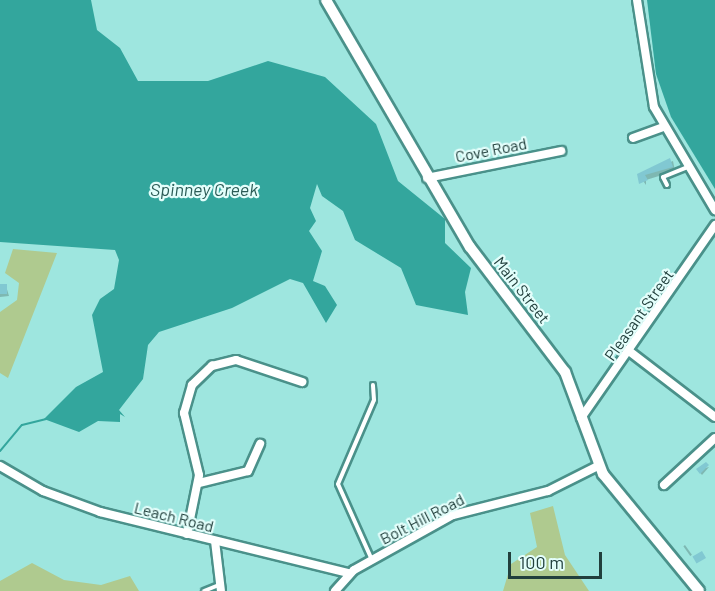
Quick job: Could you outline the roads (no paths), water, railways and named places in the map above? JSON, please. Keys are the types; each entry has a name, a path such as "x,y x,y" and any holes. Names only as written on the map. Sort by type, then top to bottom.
{"main road":[{"name":"Main Street","path":"326,0 427,178 480,261 561,365 598,466 699,591"}],"street":[{"path":"637,0 647,82 664,127 691,165 715,210"},
{"path":"633,138 664,127"},
{"name":"Cove Road","path":"427,178 561,151"},
{"name":"Pleasant Street","path":"581,418 712,242 715,228"},
{"path":"629,351 715,417"},
{"path":"187,534 199,483 184,413 189,390 217,363 236,360 302,382"},
{"path":"664,485 715,438"},
{"path":"199,483 248,471 260,444"},
{"name":"Leach Road","path":"0,466 62,499 215,542 348,573"},
{"name":"Bolt Hill Road","path":"335,591 348,573 469,508 548,491 598,466"},
{"path":"215,542 220,588"}],"lane":[{"path":"667,184 663,177 691,165"},
{"path":"372,560 338,484 374,400 373,385"},
{"path":"204,591 220,588"}],"water":[{"name":"Spinney Creek","path":"0,0 91,0 97,30 120,48 138,81 208,81 268,61 325,77 376,124 398,181 445,219 445,243 471,268 465,292 468,315 416,305 401,268 355,240 343,211 322,196 317,184 310,208 316,221 309,231 322,251 313,281 325,286 337,305 326,323 303,283 290,279 232,308 159,332 148,345 143,379 119,410 125,417 120,414 120,422 98,421 79,432 44,419 76,387 103,372 92,315 100,299 114,289 119,260 115,250 0,242"},
{"path":"647,0 715,0 715,189 671,117 656,74"}],"waterway":[{"name":"Spinney Creek","path":"0,451 22,425 46,419"}]}
